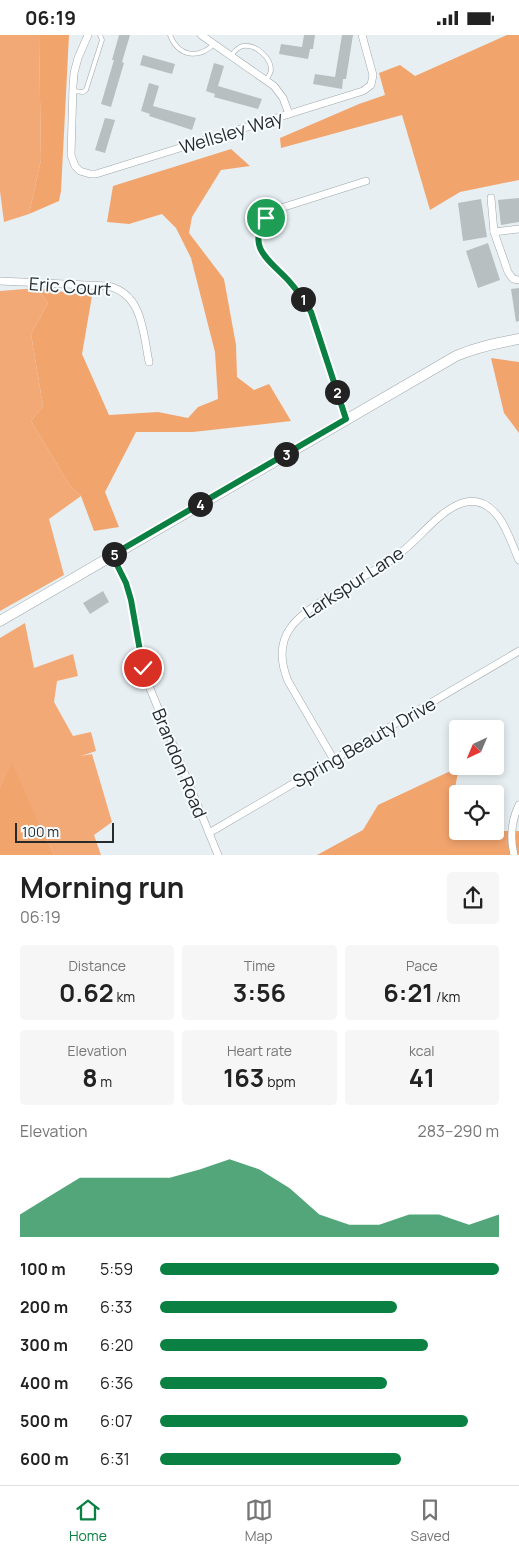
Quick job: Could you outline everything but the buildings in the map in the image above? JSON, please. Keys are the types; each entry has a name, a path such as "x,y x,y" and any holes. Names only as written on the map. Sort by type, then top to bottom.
{"street":[{"path":"73,91 74,73 78,58 88,35"},
{"path":"201,35 279,92 289,114"},
{"name":"Wellsley Way","path":"73,91 71,155 75,166 80,171 96,174 363,91 371,85 373,75 362,35"},
{"path":"346,419 311,312 298,293 262,253 258,237 266,218 281,208 366,181"},
{"path":"491,199 494,232 508,272 514,279 519,280"},
{"path":"494,232 519,229"},
{"name":"Eric Court","path":"0,281 108,286 121,290 128,295 136,307 149,362"},
{"path":"0,621 346,419 462,354 494,343 519,339"},
{"name":"Larkspur Lane","path":"334,760 284,673 283,644 295,620 309,609 390,561 448,509 461,503 482,504 496,513 519,560"},
{"name":"Brandon Road","path":"112,555 126,583 131,600 139,649 149,686 218,855"},
{"name":"Spring Beauty Drive","path":"209,833 519,651"},
{"path":"514,855 512,830 513,820 519,805"}],"lane":[{"path":"73,91 83,92 86,90 102,40 100,35"},
{"path":"170,35 174,44 191,54 202,53 214,44"},
{"path":"231,56 236,49 243,46 249,46 259,51 267,59 271,68 266,81"}],"shaded area":[{"path":"0,35 39,35 41,160 29,214 4,222 0,191"},
{"path":"39,35 69,35 61,191 59,201 29,214 41,160"},
{"path":"507,35 519,35 519,180 460,192 430,210 402,115 281,148 280,138 359,104 385,95 379,73 400,65 415,76"},
{"path":"231,149 250,166 221,170 192,217 189,233 224,279 236,345 237,377 254,390 269,384 291,421 193,432 136,432 105,492 119,527 94,531 81,496 70,486 31,421 43,406 31,334 48,303 37,288 92,296 82,354 109,415 158,412 188,418 198,407 218,399 215,352 191,258 176,228 162,214 129,224 107,222 113,186"},
{"path":"37,288 48,303 31,334 43,406 31,421 70,486 81,496 49,519 64,575 0,611 0,291"},
{"path":"491,358 519,362 519,433 504,413"},
{"path":"25,623 34,668 73,654 78,676 57,681 54,702 73,736 91,732 96,751 81,756 92,754 112,822 94,835 101,855 54,855 12,763 0,787 0,638"},
{"path":"12,762 54,855 0,855 0,787"},
{"path":"449,772 449,775 458,775 456,785 449,785 449,840 504,840 504,831 519,831 519,855 317,855 363,830 378,805"}],"route":[{"path":"143,668 131,600 126,583 112,555 346,419 311,312 303,298 262,253 260,248 258,242 259,231 266,218"}]}
